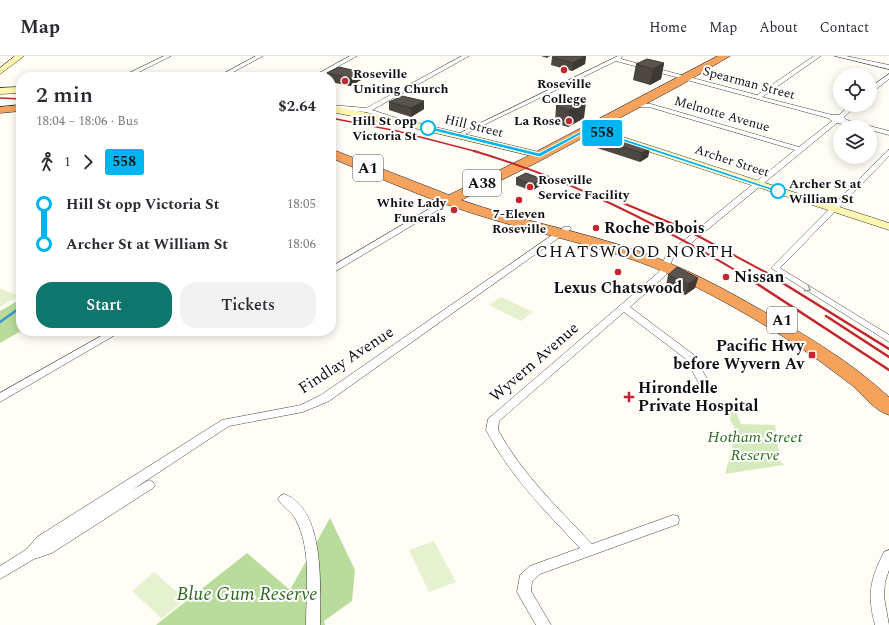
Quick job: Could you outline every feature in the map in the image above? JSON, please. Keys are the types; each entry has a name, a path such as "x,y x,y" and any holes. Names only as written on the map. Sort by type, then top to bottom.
{"highway":[{"name":"A38","path":"457,199 540,155 625,115 725,56"},
{"path":"0,110 16,108"},
{"path":"0,113 16,111"},
{"name":"A38","path":"457,199 523,174 593,130"},
{"name":"A1","path":"336,152 457,199 481,212 564,232 608,240 667,264 781,328 887,397"}],"street":[{"path":"0,72 20,56"},
{"path":"134,72 168,56"},
{"path":"230,72 260,56"},
{"path":"324,72 354,56"},
{"path":"367,110 466,56"},
{"path":"459,135 622,56"},
{"path":"758,97 818,56"},
{"path":"838,56 889,68"},
{"name":"Spearman Street","path":"615,59 841,120"},
{"path":"877,85 889,76"},
{"path":"0,92 16,90"},
{"name":"Melnotte Avenue","path":"640,106 799,149"},
{"path":"336,108 367,110 410,124"},
{"name":"Hill Street","path":"336,109 459,135 540,155"},
{"name":"Wyvern Avenue","path":"590,550 529,485 495,437 492,430 494,419 664,272 669,257 846,112"},
{"name":"Spearman Street","path":"877,129 889,133"},
{"name":"Archer Street","path":"593,130 889,227"},
{"path":"889,152 775,268 889,340"},
{"path":"336,268 457,199"},
{"name":"Findlay Avenue","path":"0,573 32,553 42,541 226,422 303,408 325,398 564,232"},
{"path":"624,307 690,357 708,390"},
{"path":"0,398 108,336"},
{"name":"Findlay Avenue","path":"32,553 37,553 47,549 149,485"},
{"path":"284,499 300,515 310,543 313,565 313,625"},
{"path":"544,625 524,592 525,579 535,570 673,520"},
{"path":"882,625 876,606 876,592 882,569 889,556"}],"green space":[{"path":"0,288 16,295 16,297 0,307"},
{"path":"501,297 533,312 521,321 489,305"},
{"path":"16,302 16,334 0,343 0,311"},
{"name":"Hotham Street Reserve","path":"723,405 733,405 741,424 775,425 780,461 784,465 725,474 736,431"},
{"name":"Blue Gum Reserve","path":"330,518 355,570 352,601 324,621 325,625 156,625 247,553 290,590"},
{"path":"434,541 456,582 429,592 409,550"},
{"path":"154,572 185,599 162,619 132,591"}],"building":[{"path":"586,56 573,63 552,57"},
{"path":"647,59 664,63 653,69 636,64"},
{"path":"339,67 361,72 350,78 336,75 336,72 329,72"},
{"path":"402,96 424,101 411,108 389,102"},
{"path":"573,97 586,102 569,110 556,106"},
{"path":"607,134 650,148 642,153 598,139"},
{"path":"526,173 542,179 532,185 516,178"},
{"path":"677,267 698,278 688,284 668,275"}],"waterway":[{"path":"0,322 16,311"}],"railway":[{"path":"0,98 16,99"},
{"path":"336,119 397,131 478,152"},
{"path":"474,151 544,175 611,204 676,237 740,273"},
{"path":"623,203 685,229 767,273"},
{"path":"739,272 889,370"},
{"path":"765,272 889,349"},
{"path":"826,316 889,357"}],"bus line":[{"name":"558","path":"428,128 540,155 589,128 778,191"}],"place":[{"name":"Roseville College","path":"564,70"},
{"name":"Roseville Uniting Church","path":"345,81"},
{"name":"La Rose","path":"569,121"},
{"name":"Hill St opp Victoria St","path":"428,128"},
{"name":"Roseville Service Facility","path":"530,187"},
{"name":"Archer St at William St","path":"778,191"},
{"name":"7-Eleven Roseville","path":"519,200"},
{"name":"White Lady Funerals","path":"454,210"},
{"name":"Roche Bobois","path":"596,228"},
{"name":"Lexus Chatswood","path":"618,272"},
{"name":"Nissan","path":"726,277"},
{"name":"Pacific Hwy before Wyvern Av","path":"812,355"},
{"name":"Hirondelle Private Hospital","path":"629,397"}],"district":[{"name":"CHATSWOOD NORTH","path":"635,252"}]}
